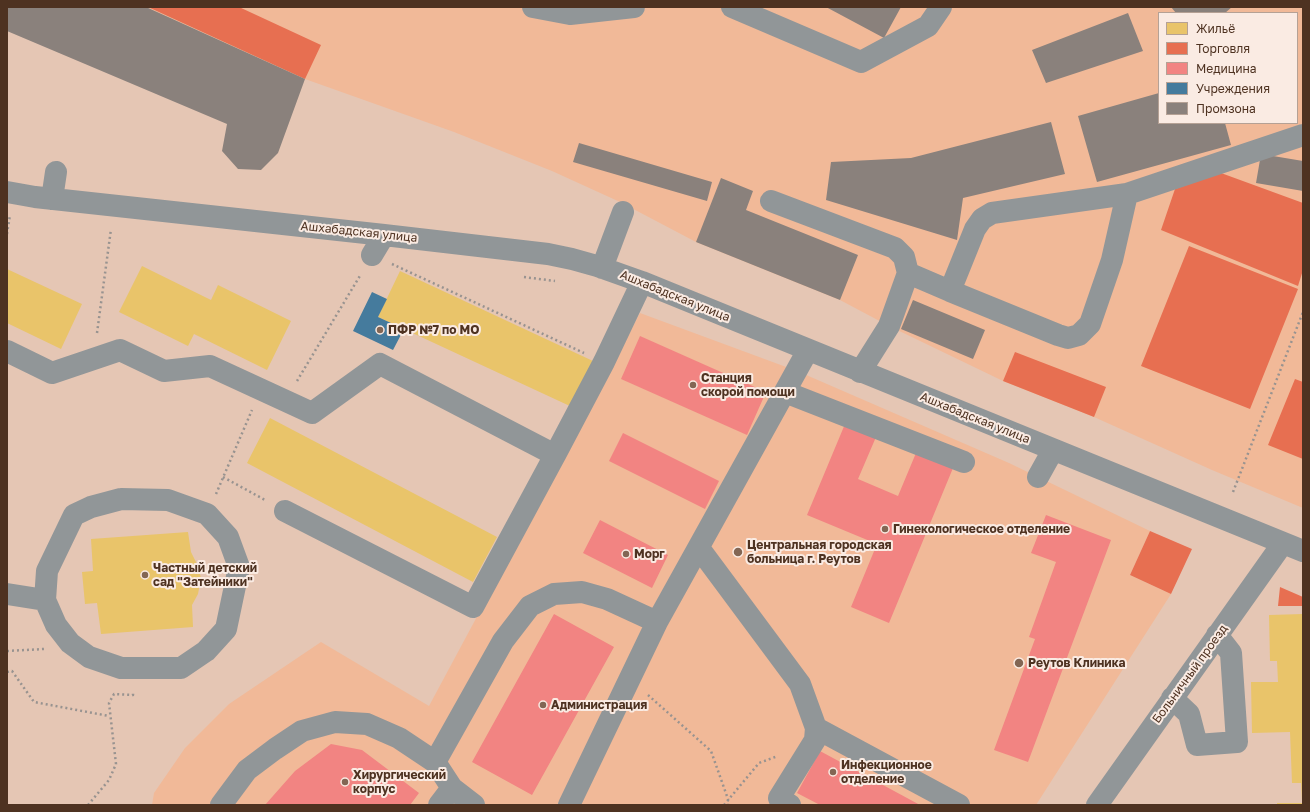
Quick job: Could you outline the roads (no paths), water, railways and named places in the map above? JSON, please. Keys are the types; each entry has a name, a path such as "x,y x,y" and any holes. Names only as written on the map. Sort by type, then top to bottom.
{"street":[{"path":"533,7 570,14 634,7"},
{"path":"732,7 861,62 928,26 941,7"},
{"path":"950,291 975,229 982,219 992,213 1127,194 1303,135"},
{"path":"52,199 56,172"},
{"name":"Ашхабадская улица","path":"7,192 52,199 548,254 572,259 642,282 1303,551"},
{"path":"908,273 1058,335 1068,338 1079,335 1090,324 1109,268 1127,194"},
{"path":"772,201 895,248 904,257 908,273 889,326 860,372"},
{"path":"602,268 623,212"},
{"path":"372,255 384,235"},
{"path":"286,511 473,607 604,362 642,282"},
{"path":"7,351 52,373 120,350 164,371 210,366 312,413 380,364 555,455"},
{"path":"569,805 657,622 808,350"},
{"path":"785,392 964,462"},
{"path":"1038,477 1053,450"},
{"path":"121,499 168,500 207,514 228,537 239,566 226,629 206,651 181,668 121,668 89,657 70,643 56,625 45,600 47,571 74,515 91,506 121,499"},
{"name":"Больничный проезд","path":"1097,805 1283,543"},
{"path":"699,548 800,684 816,728 815,740 779,798 790,805"},
{"path":"435,762 503,641 530,606 554,594 582,592 607,599 657,622"},
{"path":"7,594 45,600"},
{"path":"1172,698 1189,714 1197,745 1237,742 1231,653 1217,635"},
{"path":"221,805 247,770 275,749 302,731 335,722 367,724 399,738 435,762 452,788 474,805"},
{"path":"816,728 958,805"},
{"path":"439,805 452,788"}],"place":[{"name":"ПФР №7 по МО","path":"380,330"},
{"name":"Станция скорой помощи","path":"693,385"},
{"name":"Гинекологическое отделение","path":"885,529"},
{"name":"Центральная городская больница г. Реутов","path":"738,552"},
{"name":"Морг","path":"626,554"},
{"name":"Частный детский сад \"Затейники\"","path":"145,575"},
{"name":"Реутов Клиника","path":"1019,663"},
{"name":"Администрация","path":"543,705"},
{"name":"Инфекционное отделение","path":"833,772"},
{"name":"Хирургический корпус","path":"345,782"}]}
